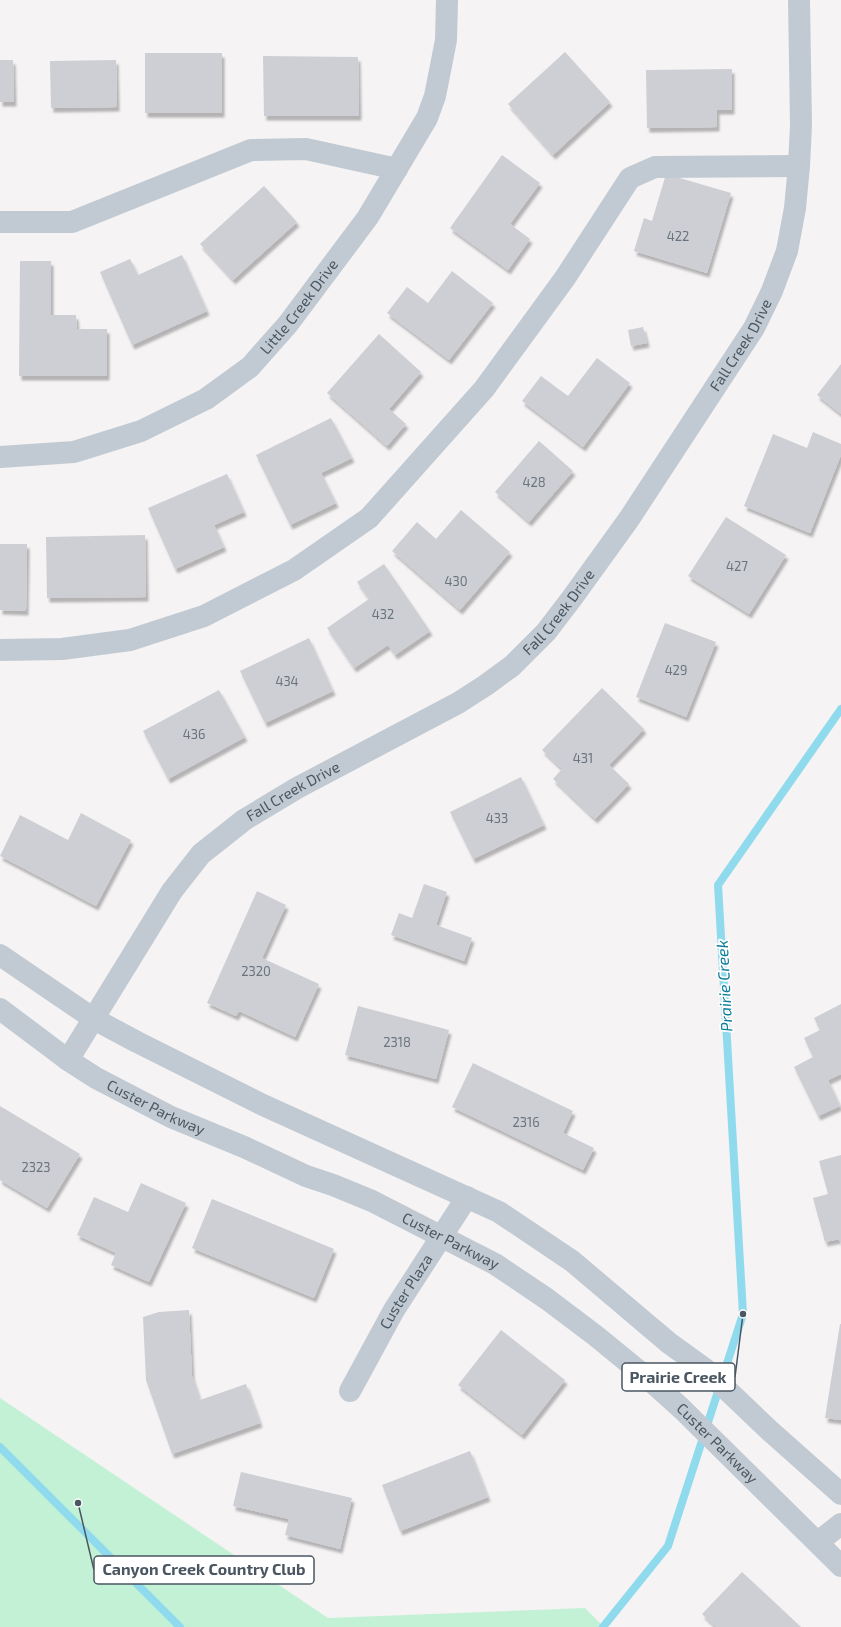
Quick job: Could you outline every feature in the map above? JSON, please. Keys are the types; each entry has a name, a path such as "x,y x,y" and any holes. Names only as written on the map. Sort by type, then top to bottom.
{"street":[{"name":"Little Creek Drive","path":"0,457 74,452 141,431 206,399 250,367 288,324 368,217 427,118 436,96 446,40 447,0"},
{"name":"Fall Creek Drive","path":"68,1060 172,891 201,854 244,820 297,788 458,703 512,666 546,632 629,519 754,328 772,291 787,251 795,208 801,125 799,0"},
{"path":"0,222 72,222 251,150 306,149 397,169"},
{"path":"0,650 62,649 130,640 204,616 294,570 369,518 484,389 565,278 630,178 655,167 799,166"},
{"path":"0,955 94,1019 137,1042 263,1105 499,1212 572,1261 669,1343 705,1369 768,1430 841,1494"},
{"name":"Custer Parkway","path":"0,1009 68,1060 96,1078 171,1117 244,1147 306,1176 372,1201 495,1264 547,1299 596,1336 651,1381 841,1566"},
{"name":"Custer Plaza","path":"350,1391 394,1310 467,1197"},
{"path":"818,1542 841,1524"}],"green space":[{"path":"0,1398 328,1618 585,1608 604,1627 0,1627"}],"building":[{"path":"565,52 610,102 553,155 508,104"},
{"path":"145,53 222,53 222,113 145,113"},
{"path":"263,56 358,57 359,116 264,116"},
{"path":"0,60 13,60 14,102 0,102"},
{"path":"116,60 117,107 51,108 50,61"},
{"path":"732,69 732,110 717,110 717,127 647,128 646,70"},
{"path":"502,155 540,183 510,224 530,239 508,270 450,228"},
{"path":"666,174 731,193 707,273 634,251 644,218 652,221"},
{"path":"264,186 297,222 233,280 200,244"},
{"path":"182,255 207,311 132,345 100,272 130,259 138,275"},
{"path":"20,261 51,261 51,315 76,315 77,329 107,329 107,376 19,376"},
{"path":"452,271 493,303 449,360 387,313 407,287 428,303"},
{"path":"643,327 647,343 631,346 628,330"},
{"path":"379,334 421,372 389,409 406,424 387,446 327,393"},
{"path":"597,358 630,383 583,447 522,401 541,376 568,396"},
{"path":"841,364 841,414 817,395"},
{"path":"331,418 352,458 321,473 336,503 290,525 256,455"},
{"path":"813,432 841,444 841,455 810,533 744,506 773,434 807,448"},
{"path":"539,441 573,471 529,522 495,492"},
{"path":"227,474 244,512 214,525 224,547 175,569 148,508"},
{"path":"461,510 510,552 460,610 392,551 417,522 436,539"},
{"path":"726,517 786,555 749,614 688,576"},
{"path":"145,535 146,597 47,598 46,537"},
{"path":"0,544 27,544 26,611 0,610"},
{"path":"384,564 430,631 395,655 388,645 354,668 327,628 369,599 357,582"},
{"path":"665,623 716,642 686,717 636,697"},
{"path":"309,638 333,691 265,723 240,671"},
{"path":"602,688 644,729 609,765 629,784 595,819 553,779 562,769 542,750"},
{"path":"219,690 245,737 168,779 143,731"},
{"path":"521,777 544,825 473,859 450,812"},
{"path":"81,813 131,840 96,906 0,856 20,815 68,840"},
{"path":"424,884 447,892 436,925 472,938 464,961 391,935 399,913 412,918"},
{"path":"257,891 286,905 262,958 319,984 295,1037 239,1011 236,1016 207,1003"},
{"path":"841,1004 841,1074 828,1080 840,1106 818,1116 794,1067 813,1057 804,1038 820,1030 814,1018"},
{"path":"358,1006 449,1030 436,1079 345,1055"},
{"path":"473,1063 573,1111 563,1133 594,1148 583,1170 452,1107"},
{"path":"0,1106 80,1154 47,1208 0,1180"},
{"path":"841,1155 841,1244 839,1239 825,1242 813,1198 828,1194 819,1161"},
{"path":"141,1183 186,1203 149,1282 111,1265 116,1253 77,1235 94,1197 128,1212"},
{"path":"212,1199 334,1249 314,1298 192,1248"},
{"path":"189,1310 192,1376 200,1400 246,1384 260,1423 172,1454 146,1380 143,1317 159,1312"},
{"path":"841,1324 841,1420 825,1418"},
{"path":"501,1330 565,1380 522,1435 458,1385"},
{"path":"470,1451 488,1497 400,1531 382,1485"},
{"path":"241,1472 352,1498 340,1549 285,1535 289,1519 233,1506"},
{"path":"742,1572 801,1627 716,1627 702,1614"}],"waterway":[{"name":"Prairie Creek","path":"603,1627 668,1546 743,1314 718,885 841,709"},
{"name":"Prairie Creek","path":"0,1447 180,1627"}],"place":[{"name":"Prairie Creek","path":"743,1314"},
{"name":"Canyon Creek Country Club","path":"78,1503"}]}
